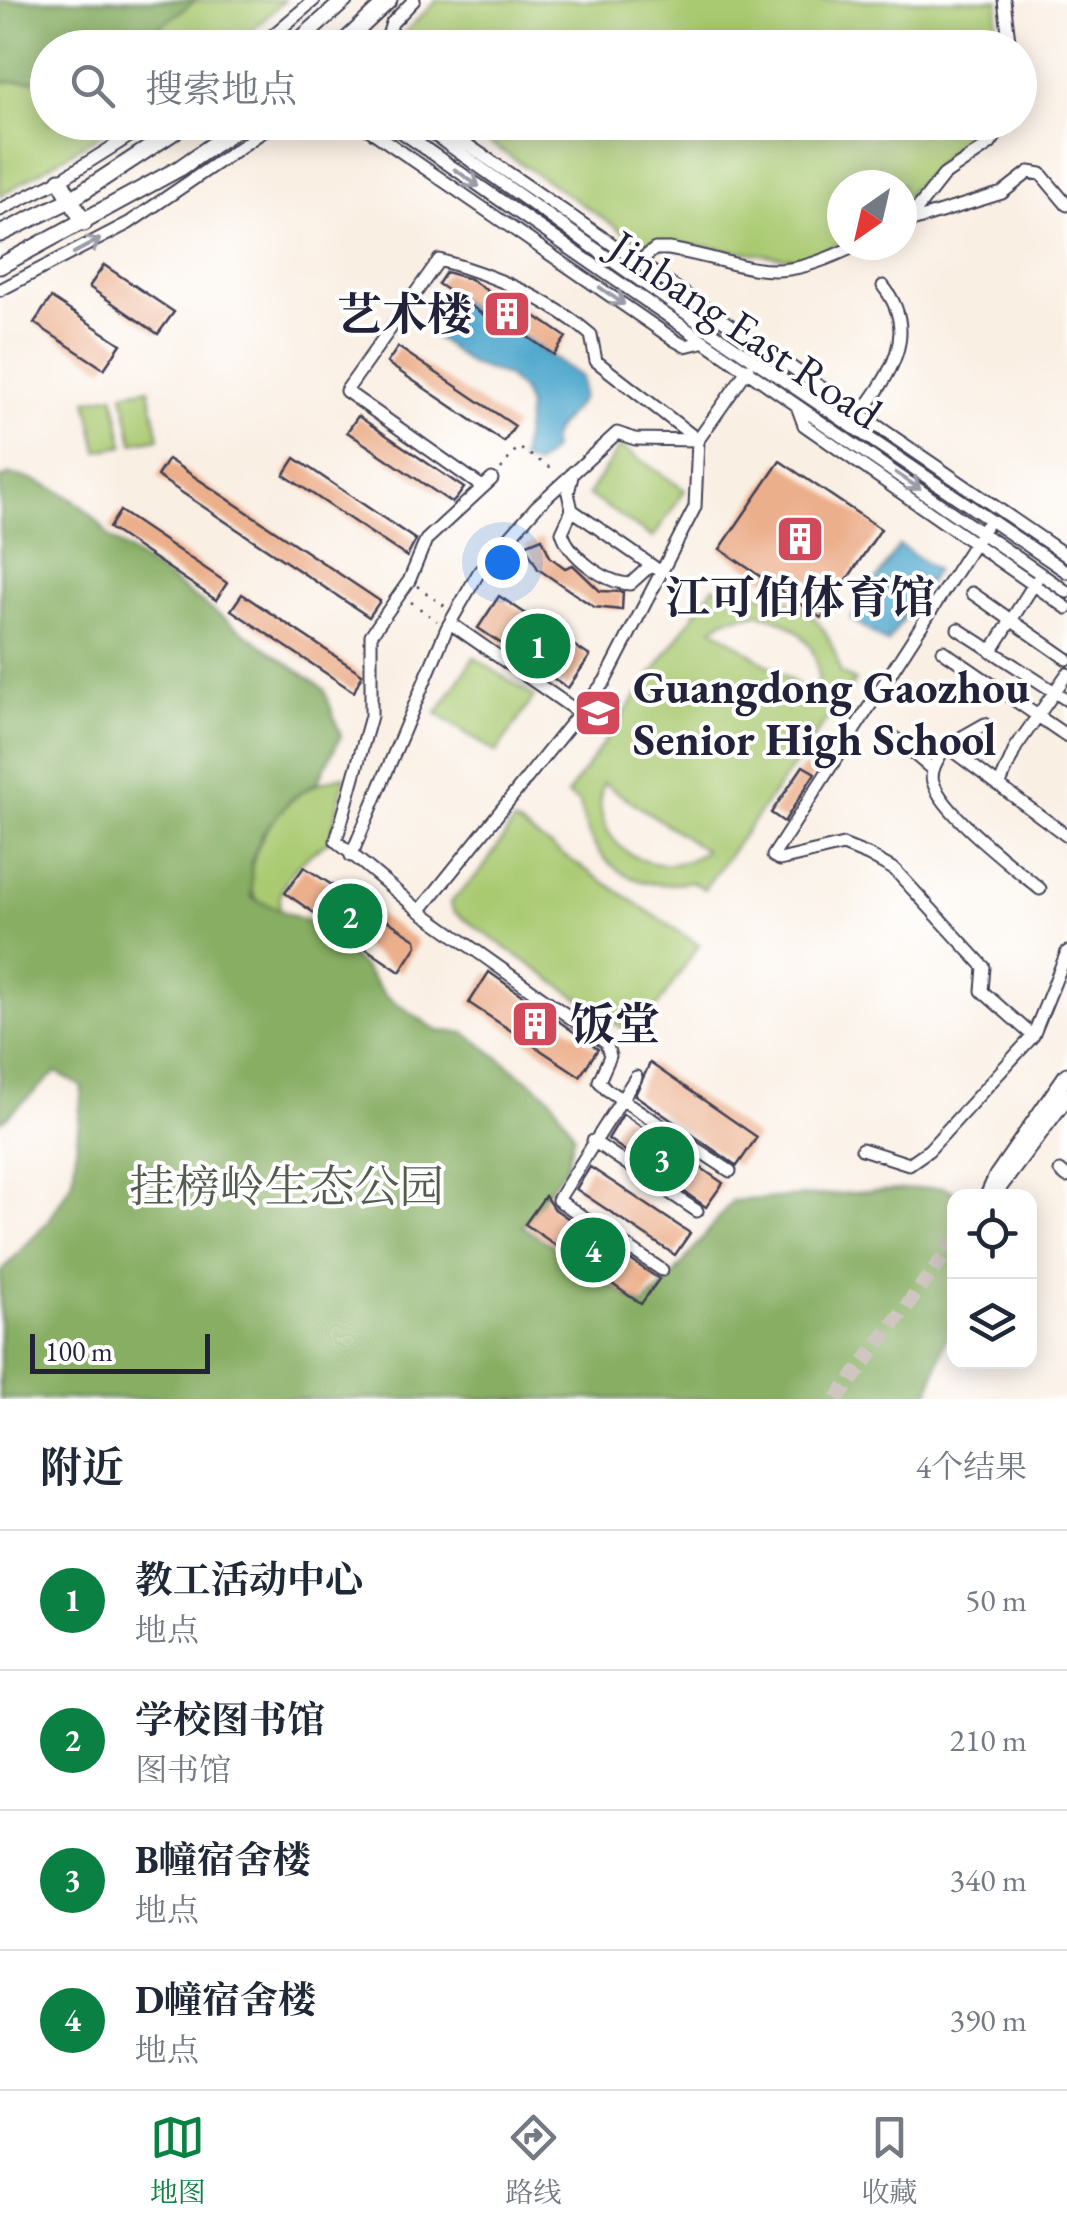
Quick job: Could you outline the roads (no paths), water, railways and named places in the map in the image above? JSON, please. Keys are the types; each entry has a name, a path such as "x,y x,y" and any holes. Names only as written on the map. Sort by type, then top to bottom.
{"main road":[{"path":"316,30 345,0"},
{"path":"357,30 389,0"},
{"path":"0,234 70,200 161,140"},
{"path":"0,266 84,223 180,168 220,140"},
{"path":"60,180 84,223"},
{"path":"992,1189 996,1176 1067,1075"},
{"path":"995,1189 1067,1096"}],"street":[{"path":"279,30 314,0"},
{"path":"390,30 392,22 414,0"},
{"path":"1004,0 1008,30"},
{"path":"0,210 60,180 123,140"},
{"path":"0,290 129,223 251,140"},
{"path":"384,140 676,341 685,346 702,342"},
{"name":"Jinbang East Road","path":"413,140 874,458 1037,579 1067,592"},
{"name":"Jinbang East Road","path":"443,140 592,239 753,360 987,511 1067,572"},
{"path":"458,140 592,239 638,262 861,414 987,511 1067,556"},
{"path":"917,207 937,182 993,140"},
{"path":"917,220 1002,194 1030,172 1042,174 1067,205"},
{"path":"580,257 592,239"},
{"path":"638,262 655,249 669,248 754,270 788,272 827,259"},
{"path":"698,440 596,361 592,334 560,308 468,268 439,260 346,391 487,482 426,540 410,581 372,635 371,716 336,841 420,911 606,1043 610,1056 599,1081 730,1171"},
{"path":"852,426 900,351 902,334 896,305 883,286"},
{"path":"420,911 581,714 644,610 655,568 695,507 698,440 753,360"},
{"path":"797,406 804,425 979,537"},
{"path":"351,856 451,622 479,572 569,475 617,433 635,439 698,440"},
{"path":"874,458 882,446"},
{"path":"569,475 572,510 562,532 566,548 620,584 630,584 655,568"},
{"path":"572,510 655,568"},
{"path":"987,511 979,537 773,856 780,860 843,845 895,870 984,966 982,992 1032,1036"},
{"path":"992,652 1037,579 1067,608"},
{"path":"972,593 1067,660"},
{"path":"451,622 581,714"},
{"path":"958,629 1067,700"},
{"path":"943,651 1067,736"},
{"path":"999,786 1016,747 1067,674"},
{"path":"984,724 946,746 933,770 934,786 976,836 1040,889"},
{"path":"888,732 933,770"},
{"path":"946,746 1067,836"},
{"path":"862,1148 902,1163 918,1160 1005,1071 1032,1036 1067,952"},
{"path":"636,1077 558,1200 662,1270"},
{"path":"593,1142 697,1211"}],"water":[{"path":"453,296 502,328 507,326 581,377 582,397 553,435 552,450 536,466 521,460 528,407 522,391 507,376 470,364 430,333"},
{"path":"899,545 936,570 887,643 851,619"}],"tunnel":[{"path":"837,1399 947,1252"}],"place":[{"name":"艺术楼","path":"507,314"},
{"name":"江可伯体育馆","path":"800,539"},
{"name":"教工活动中心","path":"538,646"},
{"name":"Guangdong Gaozhou Senior High School","path":"598,713"},
{"name":"学校图书馆","path":"350,916"},
{"name":"饭堂","path":"535,1024"},
{"name":"B幢宿舍楼","path":"662,1159"},
{"name":"D幢宿舍楼","path":"593,1250"}],"park label":[{"name":"挂榜岭生态公园","path":"287,1186"}]}
